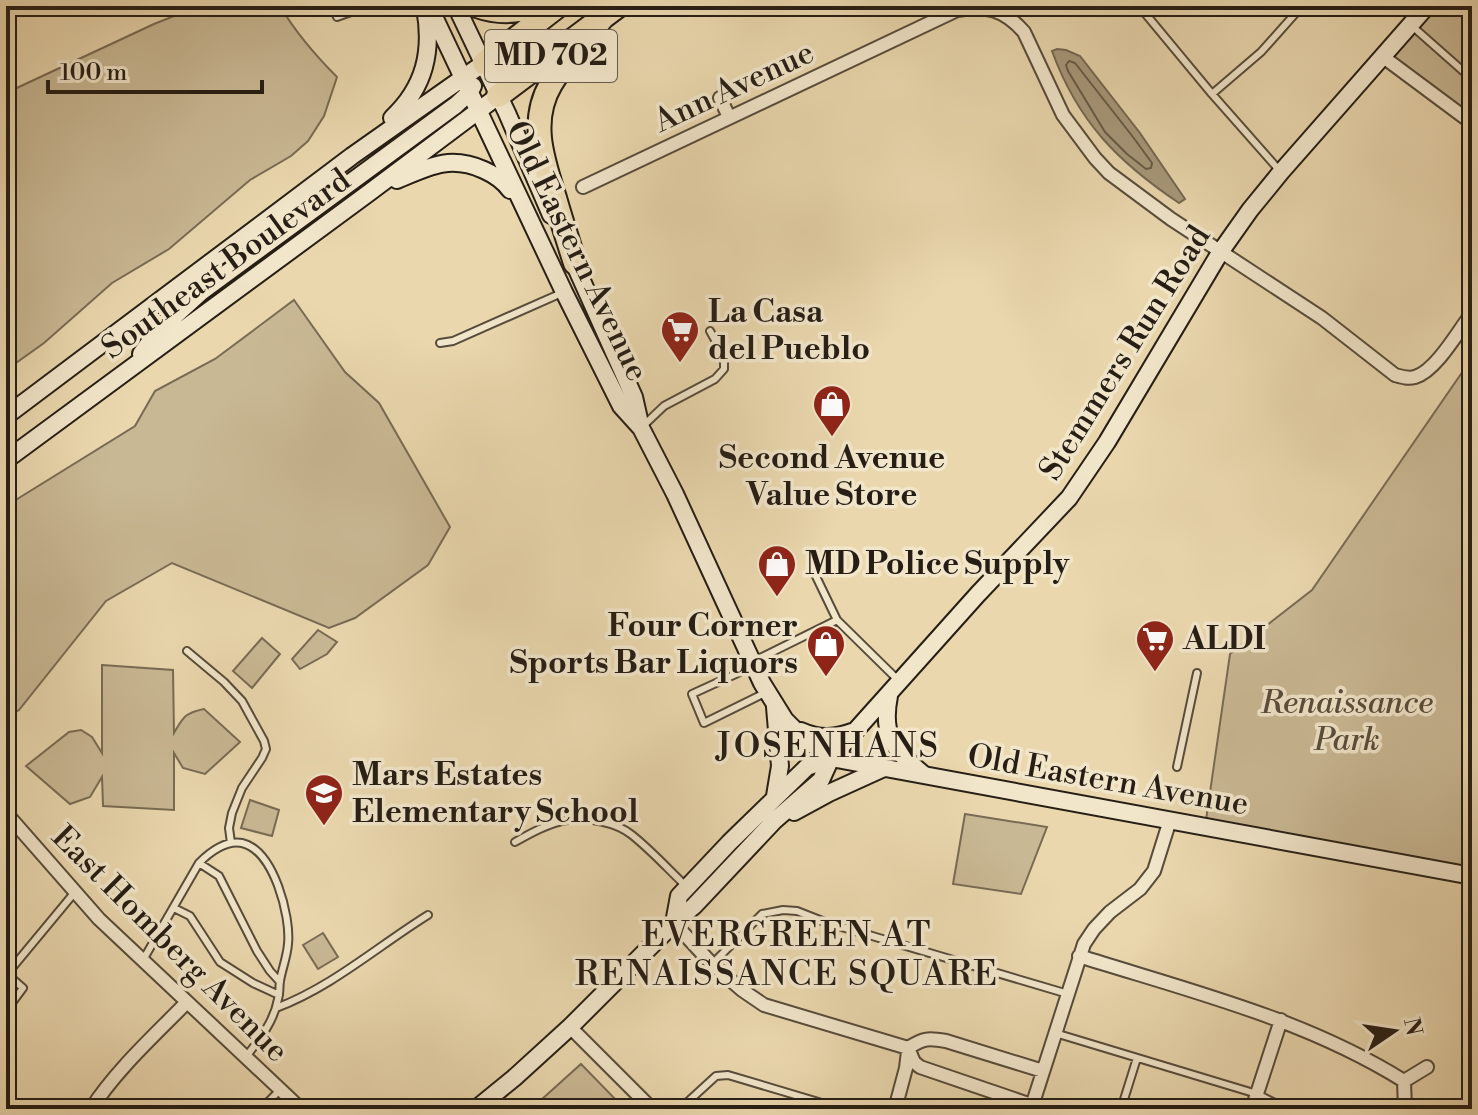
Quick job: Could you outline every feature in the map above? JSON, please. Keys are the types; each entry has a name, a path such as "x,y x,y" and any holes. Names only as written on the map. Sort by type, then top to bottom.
{"highway":[{"path":"477,6 508,12 534,6"},
{"name":"MD 702","path":"484,63 558,6"},
{"name":"MD 702","path":"498,96 611,11"},
{"path":"575,263 544,162 539,124 543,101 551,84 611,11"}],"street":[{"name":"Old Eastern Avenue","path":"427,6 621,406 641,428"},
{"path":"352,156 405,106 414,92 426,61 427,6"},
{"name":"Old Eastern Avenue","path":"456,6 634,397 641,428 675,494 753,664 771,698 793,728 817,749 831,758 1472,876"},
{"name":"Stemmers Run Road","path":"831,758 1075,489 1107,442 1221,251 1281,172 1427,6"},
{"name":"Ann Avenue","path":"583,187 957,10 974,7 997,11 1015,21 1024,32 1063,115 1109,173 1171,219 1322,318 1395,375 1404,378 1417,376 1431,367 1472,313"},
{"path":"1382,56 1472,123"},
{"path":"131,368 157,332 201,292 456,105 467,84 484,63"},
{"name":"Southeast Boulevard","path":"6,416 352,156 467,84"},
{"name":"MD 702","path":"478,111 498,96"},
{"path":"720,98 729,117"},
{"name":"Southeast Boulevard","path":"6,460 478,111"},
{"path":"370,192 426,168 448,162 464,162 504,181 528,216"},
{"path":"894,688 886,707 891,741 900,754 924,775"},
{"path":"771,698 780,766 775,796"},
{"path":"793,728 823,739 836,738 856,730"},
{"path":"674,923 679,896 687,887 807,767 831,758"},
{"path":"476,1109 570,1027 694,906 774,821 821,780 831,758"},
{"path":"774,821 884,768"},
{"name":"East Homberg Avenue","path":"8,820 99,919 301,1109"},
{"path":"908,1048 914,1062 920,1067 1038,1107 1043,1071 1084,944 1110,912 1140,889 1154,871 1170,820"},
{"path":"674,923 712,964 764,1005 908,1048 922,1039 946,1041 1043,1071"},
{"path":"1079,956 1281,1020 1373,1062 1404,1081"},
{"path":"91,1109 120,1072 187,1002"},
{"path":"1252,1109 1281,1020"},
{"path":"570,1027 645,1107"},
{"path":"895,1109 908,1048"},
{"path":"1404,1081 1427,1067"},
{"path":"1404,1081 1405,1109"}],"lane":[{"path":"332,6 337,17 368,6"},
{"path":"1139,6 1281,172"},
{"path":"1212,94 1261,52 1302,6"},
{"path":"1410,25 1472,79"},
{"path":"440,343 453,341 564,292"},
{"path":"641,428 664,406 715,379 724,369 724,356 710,331"},
{"path":"811,566 837,620 894,688"},
{"path":"771,698 704,723 692,694 837,620"},
{"path":"187,651 242,701 266,749 242,788 232,813 229,828 231,843"},
{"path":"1177,767 1197,673"},
{"path":"515,842 566,820 589,820 616,826 631,835 687,887"},
{"path":"143,960 199,863 218,847 231,843 251,847 268,864 278,885 288,926 288,945 276,1008 267,1029 245,1058"},
{"path":"199,863 219,876 257,951 280,982"},
{"path":"6,1011 23,988 7,974 75,892"},
{"path":"174,908 190,916 220,962 279,995"},
{"path":"712,964 762,914 797,911 1068,994"},
{"path":"276,1008 324,986 428,915"},
{"path":"1055,1033 1257,1094 1287,1109"},
{"path":"1121,1109 1137,1058"},
{"path":"680,1109 716,1076 728,1075 842,1109"},
{"path":"261,1109 280,1090"}],"green space":[{"path":"199,6 280,6 306,43 337,77 324,116 308,141 291,156 250,180 169,249 112,283 44,343 6,370 6,93"},
{"path":"1427,6 1472,6 1472,123 1382,56"},
{"path":"294,300 345,372 379,403 450,527 428,565 355,618 329,628 172,563 106,601 19,710 6,718 6,506 135,426 155,391 215,359"},
{"name":"Renaissance Park","path":"1472,358 1472,875 1205,827 1230,654 1312,590"},
{"path":"318,630 337,642 327,654 300,669 292,659"},
{"path":"262,638 280,654 252,688 233,671"},
{"path":"102,665 173,670 174,733 185,717 204,709 240,742 205,774 183,768 174,753 174,810 103,806 102,777 90,797 70,804 26,766 69,732 81,730 92,737 102,753"},
{"path":"250,800 279,810 272,836 241,828"},
{"path":"965,814 1047,827 1021,894 953,884"},
{"path":"323,933 338,957 318,969 303,945"},
{"path":"581,1064 622,1106 620,1109 531,1109"}],"water":[{"path":"1057,49 1080,56 1140,133 1185,199 1179,203 1157,188 1102,138 1062,76 1052,51"}],"place":[{"name":"La Casa del Pueblo","path":"680,364"},
{"name":"Second Avenue Value Store","path":"832,438"},
{"name":"MD Police Supply","path":"777,598"},
{"name":"ALDI","path":"1155,673"},
{"name":"Four Corner Sports Bar Liquors","path":"826,678"},
{"name":"Mars Estates Elementary School","path":"324,827"}],"district":[{"name":"JOSENHANS","path":"828,747"},
{"name":"EVERGREEN AT RENAISSANCE SQUARE","path":"787,956"}]}
